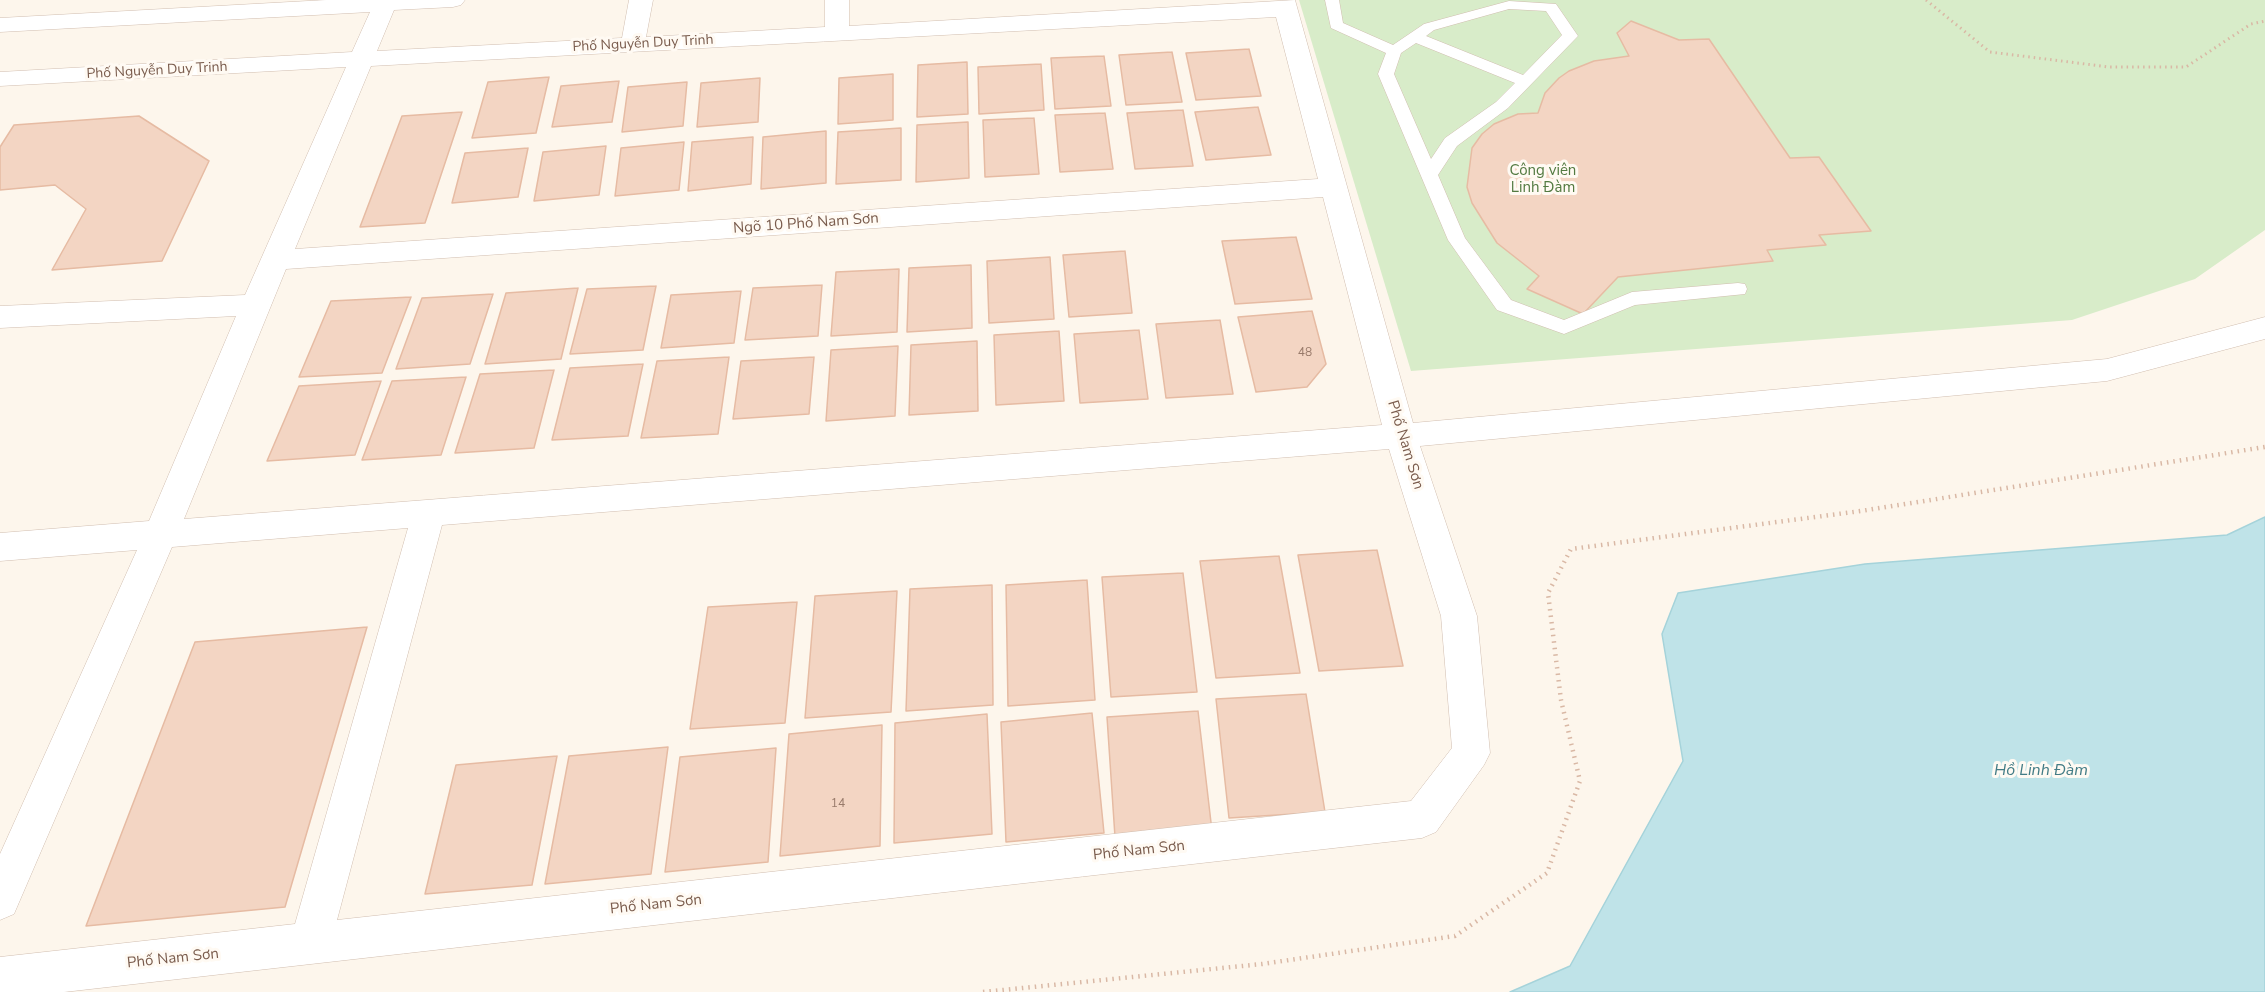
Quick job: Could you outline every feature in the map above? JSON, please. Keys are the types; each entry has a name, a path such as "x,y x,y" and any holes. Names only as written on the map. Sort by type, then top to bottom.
{"street":[{"path":"0,25 223,6 453,0"},
{"path":"633,45 641,0"},
{"path":"837,0 837,33"},
{"path":"0,900 161,534 255,305 386,2"},
{"name":"Phố Nguyễn Duy Trinh","path":"0,79 837,33 1015,12 1284,4"},
{"name":"Phố Nam Sơn","path":"0,978 1422,819 1471,753 1459,616 1401,436 1284,4"},
{"name":"Ngõ 10 Phố Nam Sơn","path":"276,260 1335,187"},
{"path":"0,317 255,305"},
{"path":"0,547 1401,436 2107,369 2265,328"},
{"path":"310,944 429,513"}],"lane":[{"path":"1332,0 1335,25 1394,51"},
{"path":"1430,175 1452,142 1502,105 1570,36 1551,7 1509,5 1429,27 1394,51 1386,74 1457,240 1504,305 1564,327 1632,299 1738,289"},
{"path":"1414,37 1525,81"}],"path":[{"path":"1926,0 1990,52 2109,67 2186,66 2252,24 2265,21"},
{"path":"983,992 1262,963 1455,936 1547,873 1580,782 1561,700 1548,593 1571,549 1861,511 2265,447"}],"green space":[{"name":"Công viên Linh Đàm","path":"1299,0 2265,0 2265,230 2195,279 2072,320 1411,371"}],"water":[{"name":"Hồ Linh Đàm","path":"2265,517 2265,992 1510,992 1570,966 1683,761 1662,634 1678,593 1865,564 2227,535"}],"building":[{"path":"1631,21 1679,40 1709,39 1790,158 1819,157 1871,231 1819,235 1826,245 1767,250 1773,261 1618,277 1583,314 1527,289 1539,276 1497,243 1472,203 1467,187 1472,148 1482,134 1494,124 1518,114 1538,113 1545,93 1569,71 1594,61 1629,56 1617,33"},
{"path":"1249,49 1261,96 1196,100 1186,53"},
{"path":"1172,52 1182,102 1126,105 1119,55"},
{"path":"1104,56 1111,106 1055,109 1051,58"},
{"path":"967,62 968,114 917,117 918,65"},
{"path":"1041,64 1044,110 979,114 978,67"},
{"path":"893,74 893,120 838,124 839,78"},
{"path":"549,77 536,133 472,138 488,82"},
{"path":"760,78 758,122 697,127 701,83"},
{"path":"619,81 612,122 552,127 561,86"},
{"path":"687,82 683,126 622,132 628,87"},
{"path":"1258,107 1271,155 1206,160 1195,112"},
{"path":"1183,110 1193,166 1135,169 1127,113"},
{"path":"462,112 425,223 360,227 402,116"},
{"path":"1105,113 1113,169 1060,172 1055,115"},
{"path":"139,116 209,161 162,261 52,270 86,209 55,185 0,190 0,147 14,125"},
{"path":"1034,118 1039,174 985,177 983,120"},
{"path":"968,122 969,178 916,182 917,125"},
{"path":"901,128 901,180 836,184 838,132"},
{"path":"826,131 826,183 761,189 763,137"},
{"path":"753,137 751,184 688,191 692,142"},
{"path":"684,142 679,190 615,196 621,148"},
{"path":"606,146 599,195 534,201 543,152"},
{"path":"528,148 518,197 452,203 465,153"},
{"path":"1296,237 1312,299 1235,304 1222,241"},
{"path":"1125,251 1132,313 1069,317 1063,255"},
{"path":"1050,257 1054,319 989,323 987,261"},
{"path":"971,265 972,328 907,332 909,268"},
{"path":"899,269 897,332 831,336 836,272"},
{"path":"822,285 818,336 745,340 753,288"},
{"path":"656,286 643,350 570,354 587,289"},
{"path":"578,288 561,359 485,364 506,293"},
{"path":"741,291 734,343 661,348 671,295"},
{"path":"493,294 470,364 396,369 422,298"},
{"path":"411,297 382,373 299,377 331,301"},
{"path":"1312,311 1326,364 1307,387 1256,392 1238,317"},
{"path":"1220,320 1233,394 1166,398 1156,324"},
{"path":"1139,330 1148,399 1080,403 1074,334"},
{"path":"1059,331 1064,401 996,405 994,335"},
{"path":"977,341 978,411 909,415 911,345"},
{"path":"898,346 895,416 826,421 831,350"},
{"path":"729,357 718,434 641,438 657,361"},
{"path":"814,357 809,414 733,419 741,361"},
{"path":"643,364 628,436 552,440 570,368"},
{"path":"554,370 534,448 455,453 480,374"},
{"path":"466,377 441,455 362,460 392,381"},
{"path":"381,381 355,455 267,461 299,386"},
{"path":"1377,550 1403,666 1319,671 1298,555"},
{"path":"1279,556 1300,673 1216,678 1200,561"},
{"path":"1183,573 1197,692 1111,697 1102,577"},
{"path":"1087,580 1095,700 1008,706 1006,585"},
{"path":"992,585 993,705 906,711 910,589"},
{"path":"897,591 891,712 805,718 815,596"},
{"path":"797,602 785,723 690,729 708,607"},
{"path":"367,627 285,907 86,926 195,642"},
{"path":"1306,694 1325,812 1229,818 1216,699"},
{"path":"1198,711 1212,831 1115,837 1107,717"},
{"path":"1092,713 1104,833 1006,842 1001,722"},
{"path":"987,714 992,834 894,843 895,723"},
{"path":"882,725 880,846 780,856 789,734"},
{"path":"668,747 651,874 545,884 569,756"},
{"path":"776,748 768,862 665,872 680,757"},
{"path":"557,756 532,885 425,894 456,765"}]}
